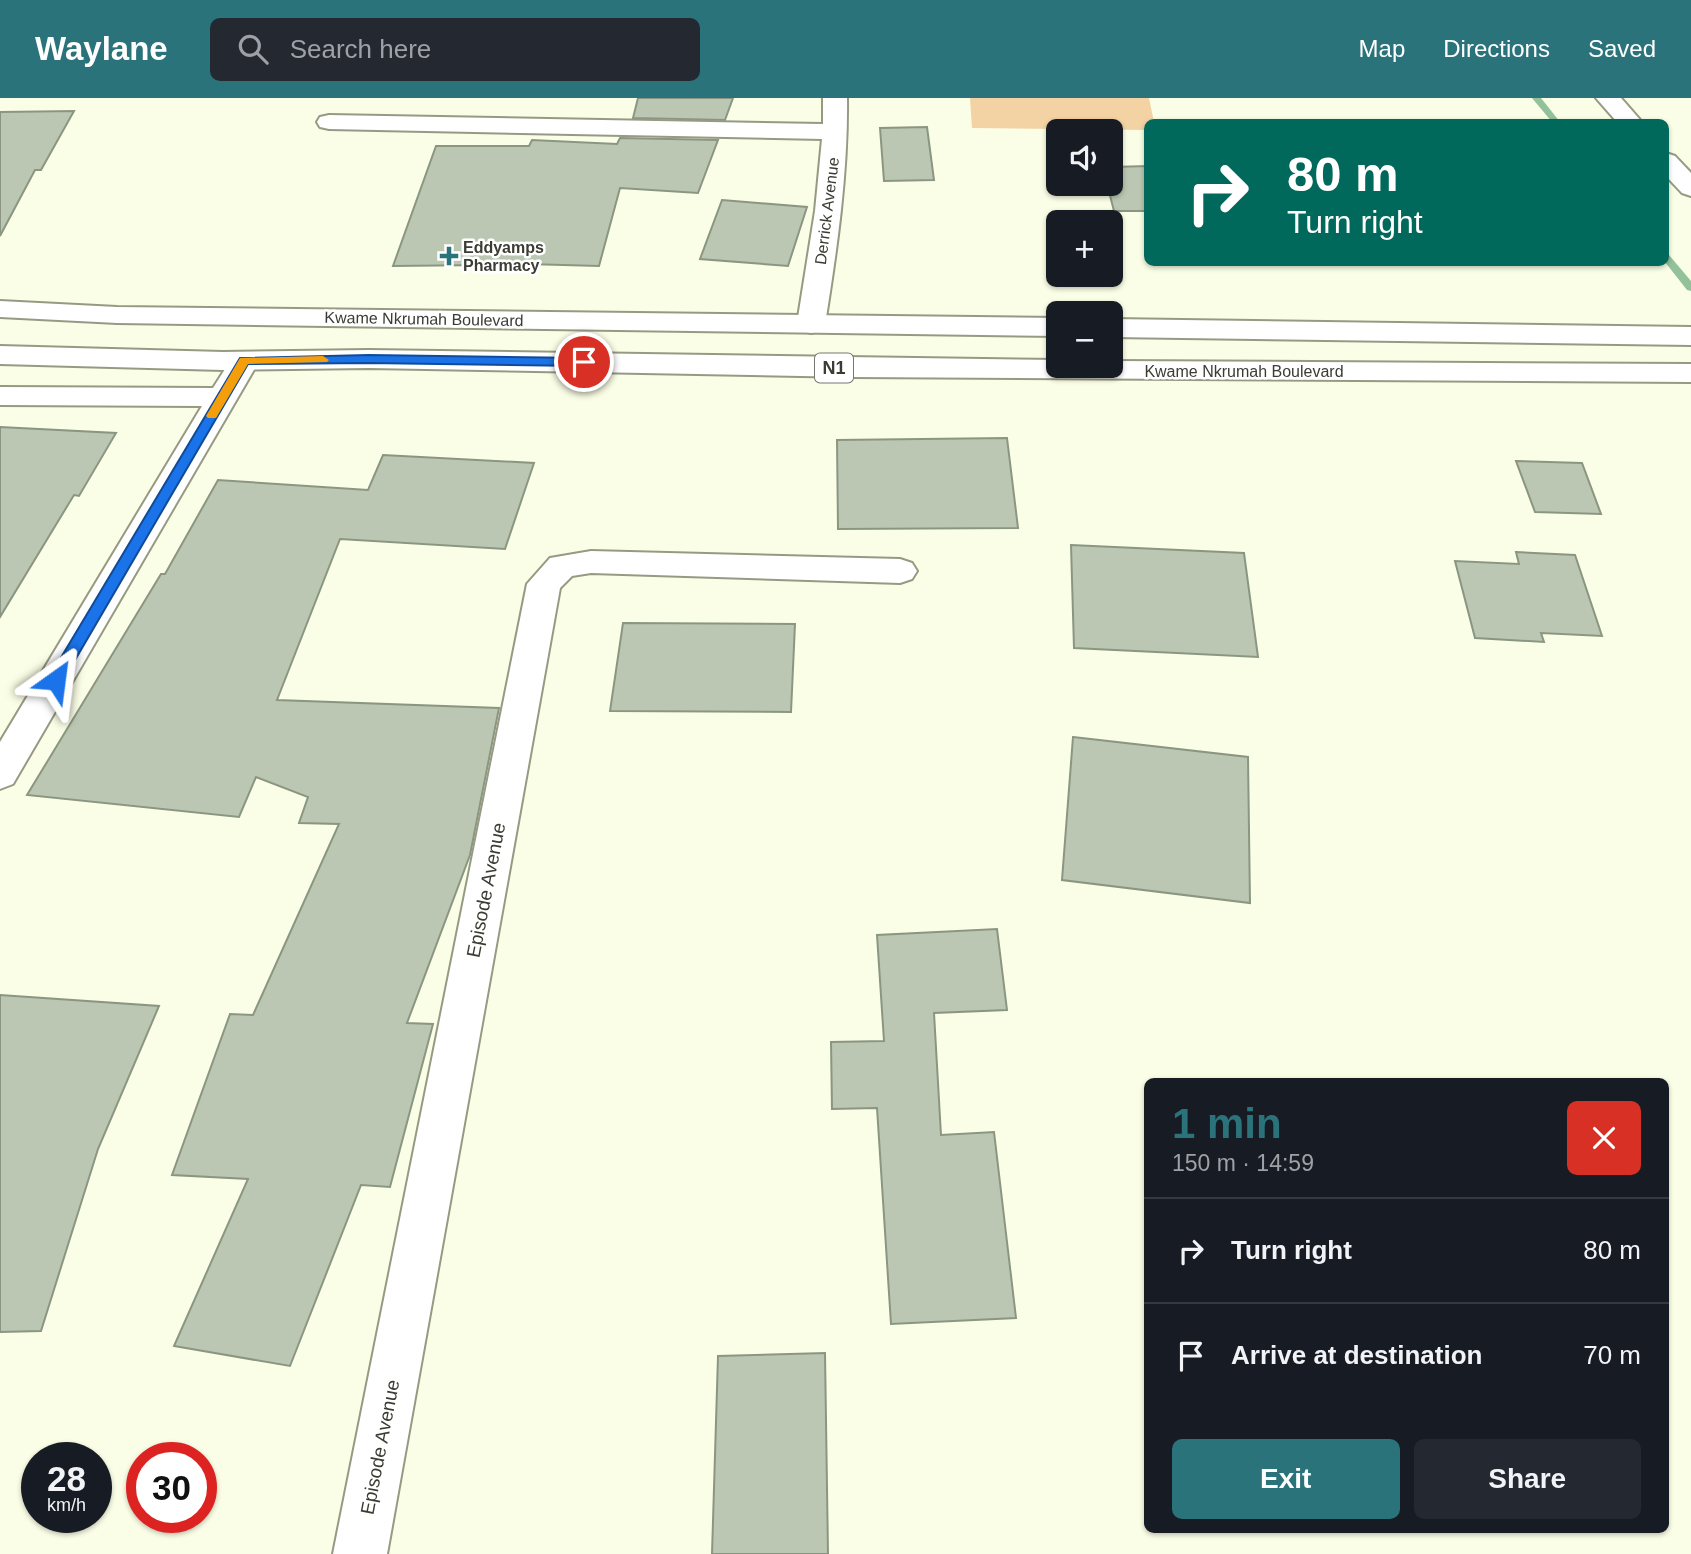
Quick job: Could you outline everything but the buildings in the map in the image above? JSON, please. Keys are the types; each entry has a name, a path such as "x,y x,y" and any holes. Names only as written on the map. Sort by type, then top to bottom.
{"main road":[{"name":"Derrick Avenue","path":"811,324 825,242 836,132 835,98"},
{"path":"1608,98 1627,119"},
{"path":"329,122 836,132"},
{"path":"1669,164 1691,187"},
{"name":"Kwame Nkrumah Boulevard","path":"0,309 117,315 1046,327"},
{"path":"1123,328 1691,336"},
{"name":"Kwame Nkrumah Boulevard","path":"0,355 244,361 369,359 867,368 1679,373"},
{"path":"0,774 244,361"},
{"path":"0,396 223,397"},
{"name":"Episode Avenue","path":"360,1554 544,584 562,566 591,562 900,571"}],"shaded area":[{"path":"970,98 1149,98 1153,119 1144,119 1144,130 1123,130 1123,119 1046,119 1046,129 972,128"}],"waterway":[{"path":"1536,98 1554,119"},
{"path":"1669,261 1691,288"}],"slow traffic":[{"path":"212,416 244,361 323,360"}],"place":[{"name":"Eddyamps Pharmacy","path":"449,256"}],"route":[{"path":"56,680 244,361 369,359 584,362"}]}
